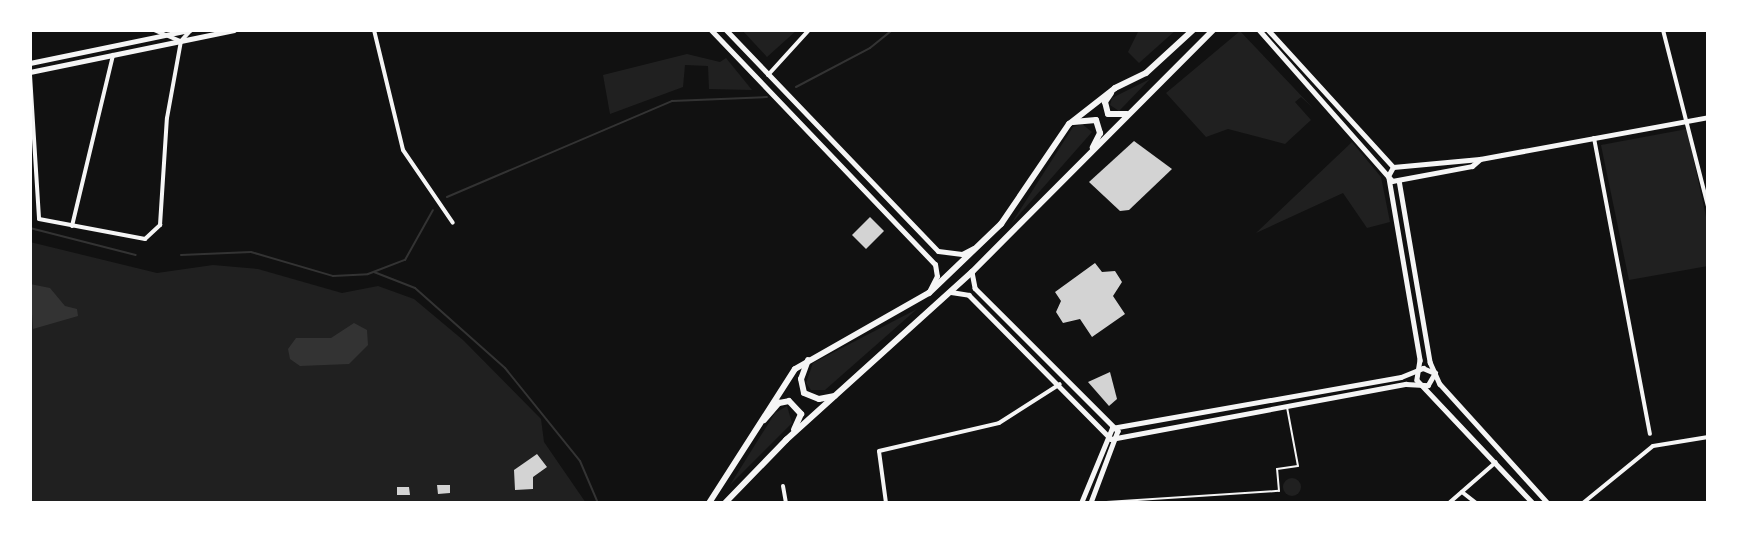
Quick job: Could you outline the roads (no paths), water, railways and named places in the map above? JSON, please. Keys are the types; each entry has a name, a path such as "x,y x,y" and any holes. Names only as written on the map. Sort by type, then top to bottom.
{"main road":[{"path":"711,30 857,179 935,264 937,276 929,293"},
{"path":"726,30 938,250 962,254 984,243"},
{"path":"709,503 757,429 785,380 808,360 929,293 984,243 1069,124 1115,88 1146,73 1193,30"},
{"path":"725,503 786,440 972,272 1213,30"},
{"path":"1259,30 1388,177 1400,180 1472,166 1480,159"},
{"path":"1268,30 1396,167 1400,180"},
{"path":"1115,88 1105,102 1108,114 1119,117 1137,107"},
{"path":"1388,177 1396,167 1480,159 1708,119"},
{"path":"1069,124 1096,120 1100,133 1092,150"},
{"path":"857,179 863,173"},
{"path":"808,360 801,379 804,393 819,399 837,395"},
{"path":"757,429 779,404 796,403 801,419 786,440"}],"street":[{"path":"154,30 181,41"},
{"path":"30,63 190,30"},
{"path":"190,30 181,41 162,154 160,225 145,239 39,219 30,73 113,55 181,41 234,30"},
{"path":"374,30 403,150 453,223"},
{"path":"768,75 809,30"},
{"path":"1663,30 1689,121 1708,206"},
{"path":"72,226 113,55"},
{"path":"1594,138 1650,434"},
{"path":"1388,177 1419,371 1418,380 1533,503"},
{"path":"949,293 969,295 1060,384 1107,435 1116,438 1425,385 1433,382 1435,373 1400,180"},
{"path":"972,272 975,288 1115,429 1116,438 1091,503"},
{"path":"1081,503 1107,435 1115,429 1429,368 1548,503"},
{"path":"886,503 879,451 999,423 1060,384"},
{"path":"1583,503 1653,446 1708,437"},
{"path":"1449,503 1504,455"},
{"path":"783,486 786,503"},
{"path":"1462,492 1476,503"}],"lane":[{"path":"1091,503 1279,491 1277,470 1298,466 1287,407"}],"waterway":[{"path":"796,87 870,48 892,30"},
{"path":"447,197 672,101 767,97"},
{"path":"181,255 251,252 333,276 368,274 405,260 433,210"},
{"path":"30,228 136,255"},
{"path":"374,272 415,288 505,368 580,461 598,503"}]}
